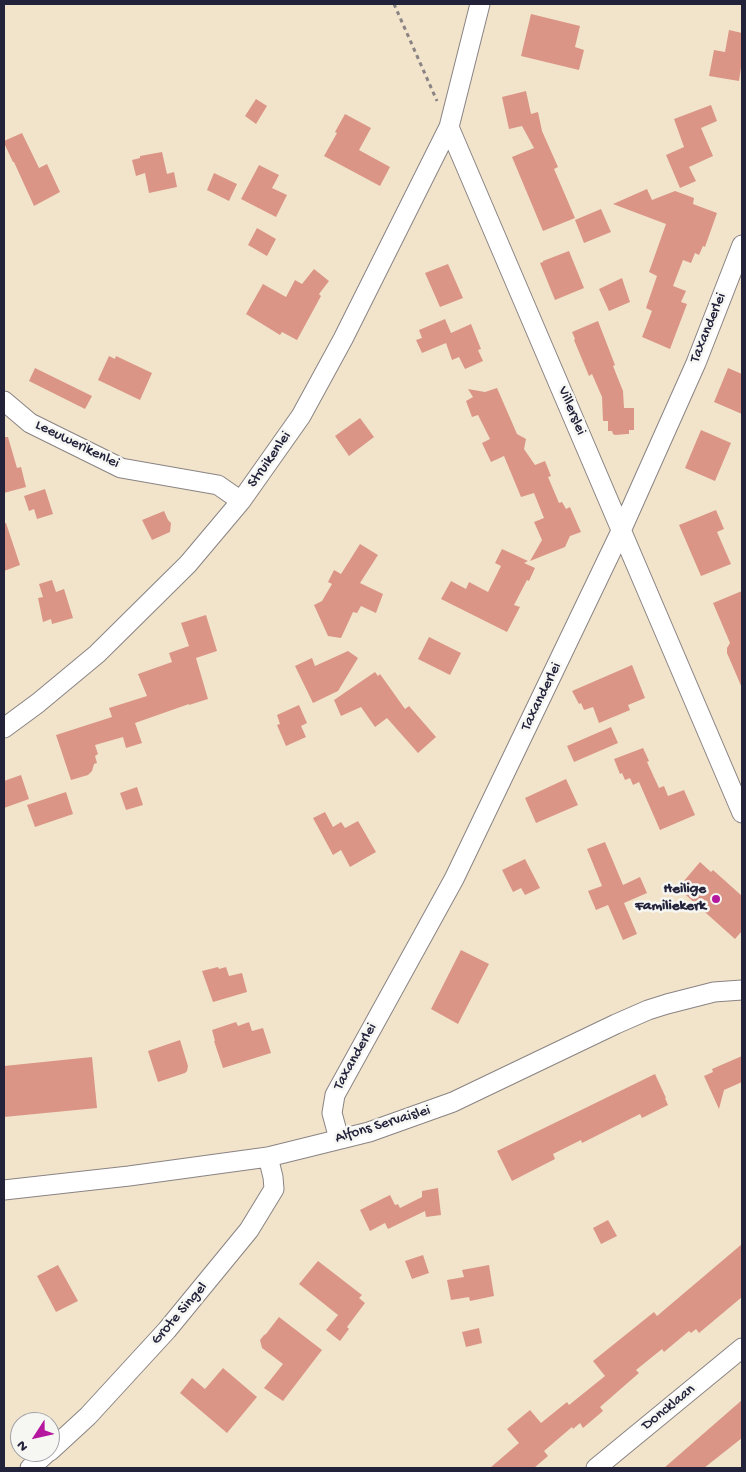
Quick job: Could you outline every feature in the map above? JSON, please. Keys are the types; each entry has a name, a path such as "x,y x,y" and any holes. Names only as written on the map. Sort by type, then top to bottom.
{"street":[{"path":"449,127 480,4"},
{"name":"Struikenlei","path":"4,728 38,703 97,654 188,564 241,502 306,407 343,339 449,127"},
{"name":"Villerslei","path":"449,127 742,813"},
{"name":"Taxanderlei","path":"339,1139 332,1113 335,1095 454,879 621,531 696,363 742,245"},
{"name":"Leeuwerikenlei","path":"4,401 30,423 121,468 218,486 241,502"},
{"name":"Alfons Servaislei","path":"4,1190 129,1176 268,1157 369,1132 453,1102 648,1010 714,992 742,990"},
{"name":"Grote Singel","path":"60,1441 88,1416 167,1330 249,1230 274,1189 268,1157"},
{"name":"Doncklaan","path":"596,1468 742,1348"}],"path":[{"path":"394,4 449,127"}],"building":[{"path":"531,14 580,26 575,47 584,50 579,70 521,56"},
{"path":"729,30 742,33 742,61 739,81 709,76 714,50 725,52"},
{"path":"526,91 531,114 538,112 542,131 558,167 554,169 575,218 543,231 512,157 534,148 522,126 509,129 502,97"},
{"path":"256,99 267,106 256,124 245,116"},
{"path":"711,105 717,121 701,128 713,156 689,167 696,181 680,188 666,155 684,147 674,119"},
{"path":"345,114 371,128 359,150 390,167 380,186 324,156"},
{"path":"22,133 39,168 47,164 60,192 34,206 4,143 4,141"},
{"path":"162,152 167,174 174,172 177,187 149,193 145,173 136,176 132,160 140,158 140,156"},
{"path":"259,165 279,175 272,188 287,195 276,217 241,199"},
{"path":"214,173 237,184 229,201 207,190"},
{"path":"647,189 652,200 675,191 694,198 693,204 717,213 705,247 703,246 699,255 695,253 691,263 683,260 673,286 686,291 681,302 687,304 670,349 642,337 652,311 646,308 657,276 649,272 666,224 613,204"},
{"path":"601,209 611,232 584,243 575,220"},
{"path":"257,228 276,239 267,256 248,245"},
{"path":"569,251 584,288 555,300 540,263"},
{"path":"448,264 463,298 440,307 425,273"},
{"path":"314,269 329,281 319,294 321,296 297,340 282,332 280,335 246,314 263,284 286,297 295,280 302,284"},
{"path":"622,278 630,302 609,311 599,289"},
{"path":"445,319 451,333 471,324 481,349 478,350 483,361 465,369 459,357 452,360 446,343 422,353 416,340 422,338 419,330"},
{"path":"598,321 623,391 624,408 634,408 634,430 629,430 629,434 615,435 612,431 608,431 608,421 603,421 602,397 592,374 589,376 574,340 572,332"},
{"path":"109,356 115,359 116,356 152,373 140,400 98,380"},
{"path":"35,368 92,396 85,409 29,381"},
{"path":"728,368 742,374 742,414 714,402"},
{"path":"497,388 517,434 526,439 524,449 535,465 545,461 551,476 548,477 559,503 562,502 566,509 570,507 581,532 570,536 565,547 530,561 542,540 534,522 544,518 534,493 521,497 504,456 491,462 482,443 490,439 478,415 472,417 466,401 473,397 468,389 485,392"},
{"path":"360,418 374,437 349,456 335,436"},
{"path":"701,430 731,443 715,481 685,468"},
{"path":"4,437 8,437 17,468 21,467 26,487 4,493"},
{"path":"45,489 53,514 37,519 34,509 29,511 24,496"},
{"path":"716,510 724,529 717,532 731,564 701,576 679,525"},
{"path":"164,511 171,523 170,532 152,540 142,520"},
{"path":"4,523 6,523 20,565 4,571"},
{"path":"360,544 378,555 360,583 383,594 376,613 361,606 357,613 353,612 341,638 328,636 314,605 322,601 332,584 328,582 334,570 341,574"},
{"path":"502,549 528,561 524,563 535,568 514,605 520,607 507,632 441,599 451,581 466,589 469,582 488,592 501,566 495,563"},
{"path":"52,580 56,592 64,589 73,618 52,624 51,619 43,622 38,598 43,597 39,584"},
{"path":"742,591 742,688 727,653 730,643 713,603"},
{"path":"206,615 217,651 196,658 208,699 135,723 142,743 126,748 123,737 95,745 98,754 95,756 97,763 94,764 92,771 88,775 71,780 56,735 112,717 109,708 147,696 138,674 172,662 169,653 189,646 181,623"},
{"path":"429,637 461,653 450,675 418,659"},
{"path":"348,651 358,658 338,691 313,703 295,666 312,658 315,666"},
{"path":"632,665 645,698 628,705 630,710 599,723 593,707 584,710 572,691"},
{"path":"375,672 378,676 380,674 405,709 409,706 436,737 418,753 387,718 375,727 361,707 341,716 334,700"},
{"path":"299,705 307,723 301,726 306,737 286,746 277,725 280,724 277,715"},
{"path":"611,727 618,743 574,762 567,746"},
{"path":"643,748 659,788 664,786 668,796 684,790 695,815 660,830 639,782 633,785 630,778 625,780 622,773 620,774 614,759"},
{"path":"21,775 29,799 4,808 4,781"},
{"path":"566,779 578,805 536,823 525,798"},
{"path":"137,787 143,805 126,810 120,793"},
{"path":"66,792 73,814 35,827 27,805"},
{"path":"325,812 333,827 341,822 345,828 358,821 376,852 350,867 341,850 333,855 313,818"},
{"path":"605,842 623,885 640,877 647,893 624,903 637,934 623,940 608,905 596,910 588,891 602,886 587,849"},
{"path":"525,859 540,888 525,895 521,888 513,892 502,870"},
{"name":"Heilige Familiekerk","path":"700,862 711,872 713,870 742,896 742,931 735,939 678,888"},
{"path":"461,950 489,964 458,1024 431,1009"},
{"path":"218,967 219,969 226,967 229,976 242,973 247,992 213,1002 202,971"},
{"path":"236,1022 238,1026 249,1022 252,1031 263,1028 271,1053 223,1068 212,1030"},
{"path":"180,1040 188,1066 187,1071 158,1082 148,1051"},
{"path":"742,1056 742,1082 724,1090 719,1109 704,1076 713,1072 712,1069"},
{"path":"92,1057 97,1108 4,1117 4,1066"},
{"path":"655,1074 668,1105 642,1118 640,1114 582,1143 581,1140 553,1154 555,1159 512,1181 497,1151"},
{"path":"438,1188 441,1215 426,1217 425,1211 388,1229 385,1223 370,1231 360,1210 390,1195 395,1205 398,1204 400,1208 422,1197 422,1191"},
{"path":"608,1220 617,1236 601,1244 593,1228"},
{"path":"742,1244 742,1297 699,1333 696,1329 691,1333 689,1331 664,1352 662,1349 636,1370 639,1373 600,1407 603,1411 583,1428 580,1423 573,1429 572,1427 544,1451 548,1456 534,1468 490,1468 519,1443 507,1429 530,1410 541,1423 567,1402 569,1405 605,1376 593,1361 654,1312 657,1316"},
{"path":"423,1255 429,1273 412,1279 405,1261"},
{"path":"318,1261 362,1295 359,1298 365,1303 347,1327 349,1329 340,1341 326,1330 338,1315 299,1284"},
{"path":"58,1265 78,1301 56,1312 37,1276"},
{"path":"489,1265 494,1296 470,1301 469,1297 451,1300 447,1280 464,1277 462,1270"},
{"path":"279,1317 322,1350 283,1401 264,1388 283,1364 262,1348 260,1340"},
{"path":"479,1328 482,1343 466,1347 462,1332"},
{"path":"223,1368 257,1397 227,1433 180,1393 192,1378 205,1389"},
{"path":"742,1400 742,1438 704,1468 664,1468"}],"place":[{"name":"Heilige Familiekerk","path":"716,899"}]}
